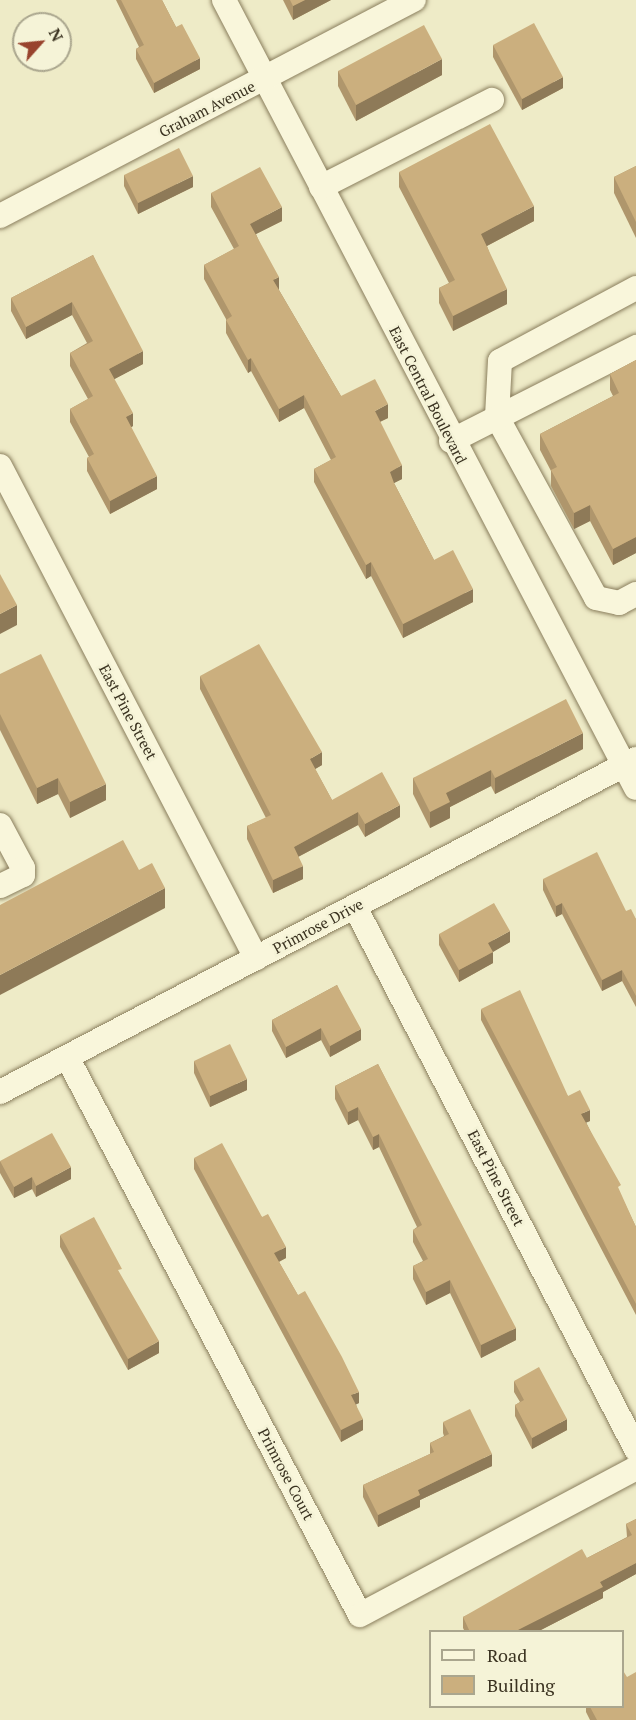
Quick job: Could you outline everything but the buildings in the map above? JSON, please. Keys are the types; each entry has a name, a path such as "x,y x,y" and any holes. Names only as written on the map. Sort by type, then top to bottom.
{"street":[{"name":"East Central Boulevard","path":"224,0 451,441 630,762 636,788"},
{"name":"Graham Avenue","path":"0,216 414,0"},
{"path":"321,187 492,100"},
{"path":"636,288 500,361 497,417 596,598 620,603 636,594"},
{"path":"451,441 636,347"},
{"name":"East Pine Street","path":"0,466 256,958"},
{"name":"Primrose Drive","path":"0,1092 630,762"},
{"path":"0,825 23,868 22,875 0,886"},
{"name":"East Pine Street","path":"355,907 636,1449"},
{"name":"Primrose Court","path":"67,1057 360,1615 636,1468"}]}
